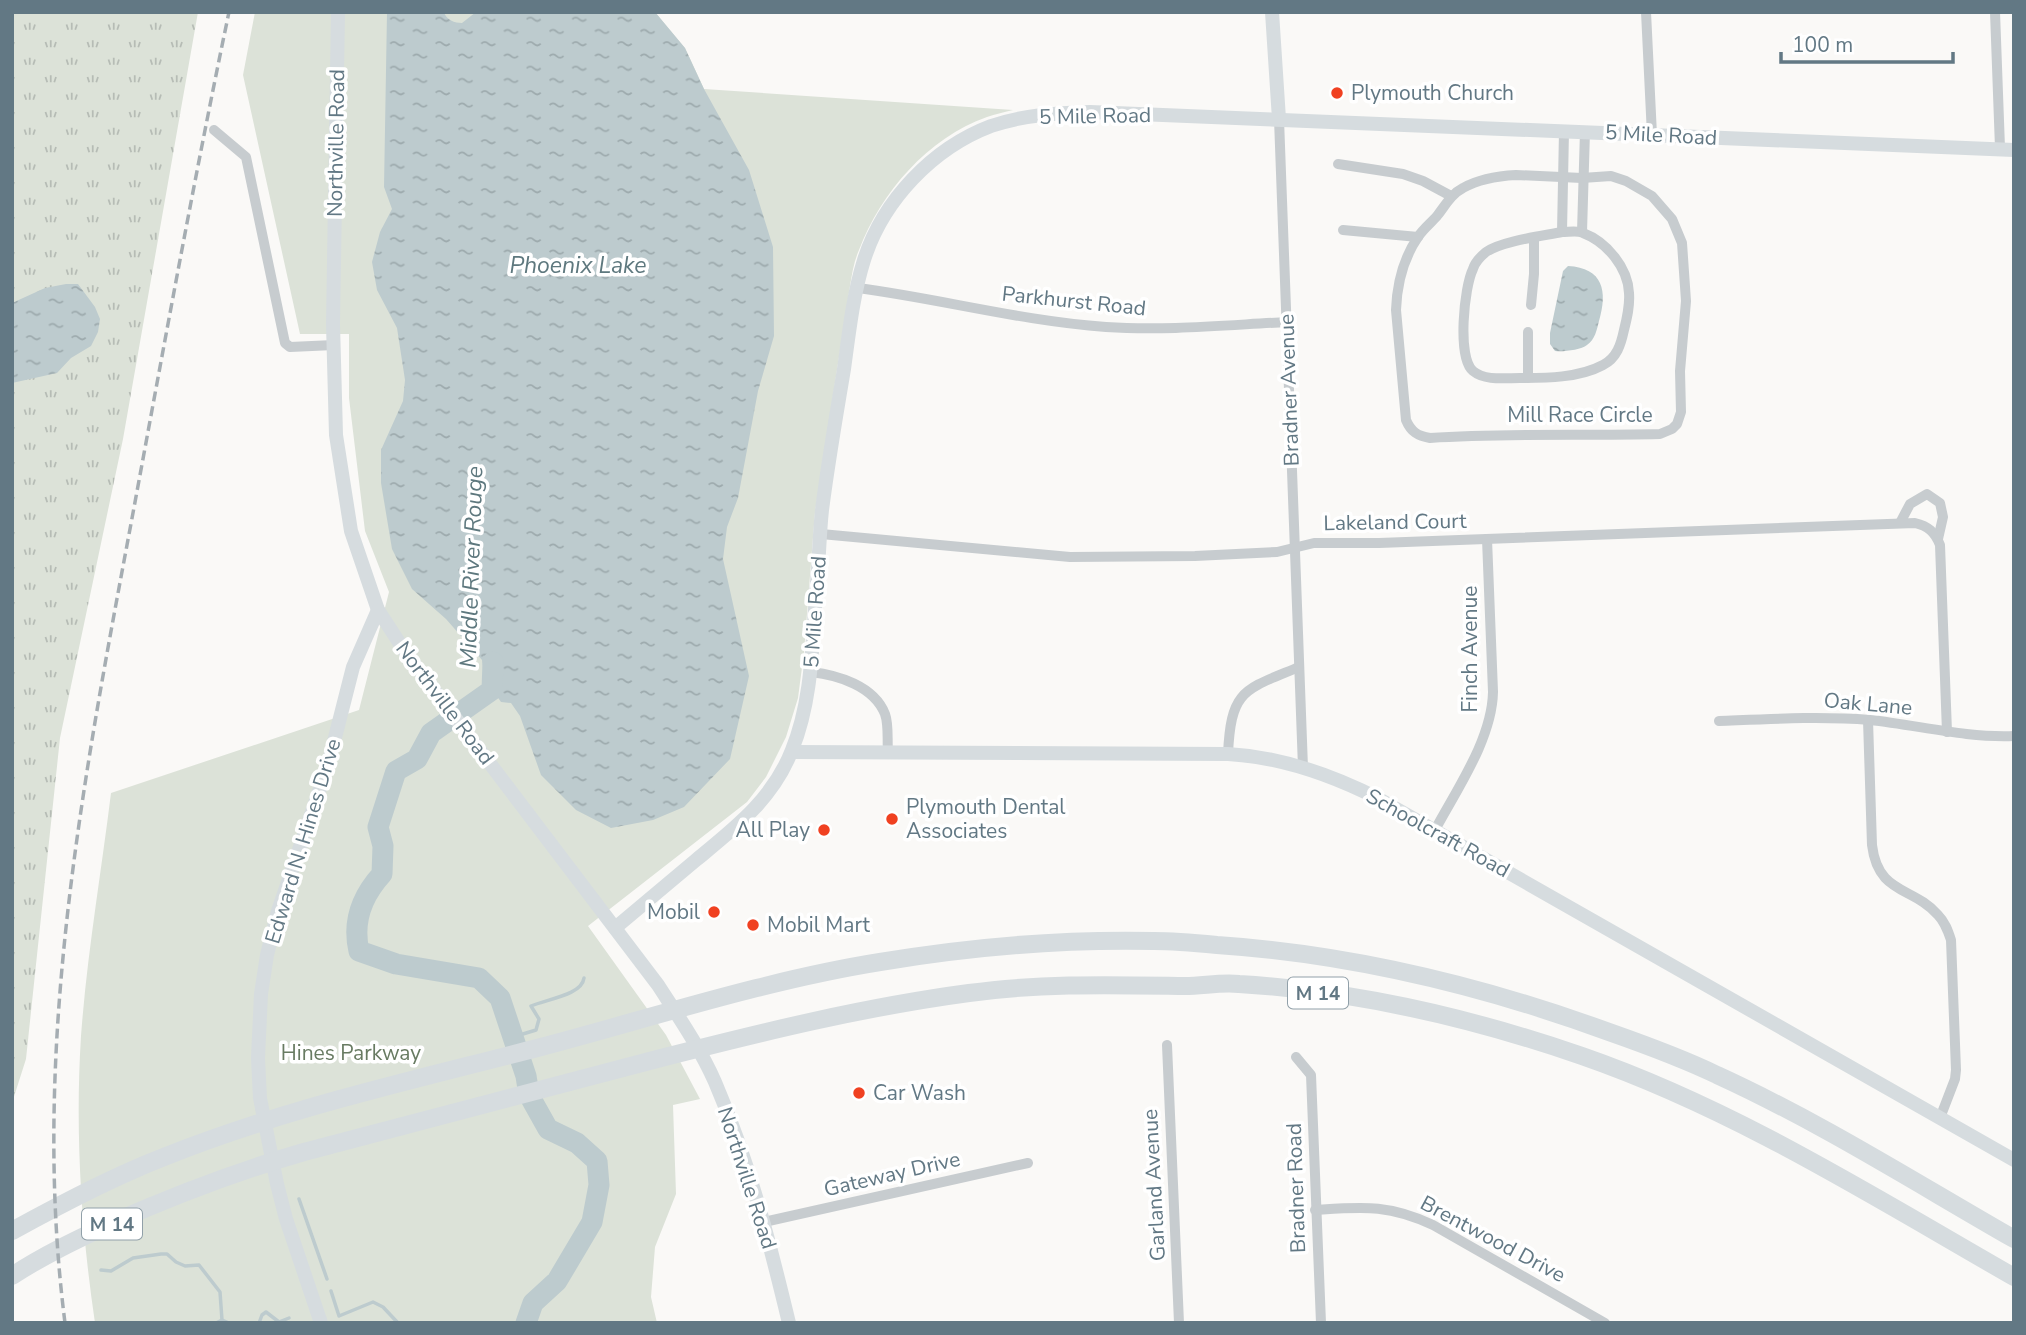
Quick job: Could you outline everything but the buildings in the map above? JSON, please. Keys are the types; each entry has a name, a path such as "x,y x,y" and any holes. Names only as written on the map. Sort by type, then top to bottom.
{"highway":[{"name":"M 14","path":"12,1231 159,1159 232,1132 296,1112 776,985 879,962 1002,946 1156,941 1275,950 1336,958 1482,990 1547,1009 1676,1057 1739,1085 1793,1112 2014,1239"},
{"name":"M 14","path":"12,1276 72,1242 155,1203 239,1171 553,1086 834,1015 971,992 1045,986 1187,986 1234,983 1306,990 1450,1017 1583,1057 1646,1081 1761,1134 2014,1278"}],"street":[{"name":"Northville Road","path":"338,12 334,345 337,435 351,531 378,610 406,653 658,985 688,1031 715,1081 738,1139 764,1222 789,1323"},
{"name":"Bradner Avenue","path":"1272,12 1279,119 1304,768"},
{"path":"1646,12 1652,135"},
{"path":"1996,12 2007,149"},
{"name":"5 Mile Road","path":"615,928 745,820 771,790 792,752 804,713 811,672 822,512 837,408 864,261 877,228 911,181 965,138 994,125 1042,115 1090,112 2007,149"},
{"path":"214,130 246,157 285,342 290,347 334,345"},
{"path":"1562,232 1564,131"},
{"path":"1582,232 1585,131"},
{"path":"1338,164 1403,174 1423,180 1451,196"},
{"name":"Mill Race Circle","path":"1500,176 1562,177 1611,176 1641,189 1664,208 1679,234 1686,301 1680,371 1681,412 1677,424 1665,433 1422,437 1414,432 1406,420 1396,310 1397,292 1408,255 1418,237 1451,196 1460,189 1500,176"},
{"path":"1343,230 1418,237"},
{"path":"1562,232 1582,232 1602,245 1623,268 1628,282 1629,307 1619,347 1611,360 1604,365 1563,376 1489,378 1475,373 1466,361 1463,329 1469,280 1476,263 1491,249 1562,232"},
{"path":"1531,305 1534,238"},
{"name":"Parkhurst Road","path":"858,288 1105,327 1166,329 1287,322"},
{"path":"1528,332 1528,378"},
{"path":"1900,523 1910,504 1927,495 1940,502 1943,517 1938,539 1947,732"},
{"name":"Lakeland Court","path":"821,534 1070,556 1195,556 1277,552 1314,543 1900,523 1923,525 1938,539"},
{"name":"Finch Avenue","path":"1435,830 1484,739 1491,715 1493,692 1487,539"},
{"name":"Edward N. Hines Drive","path":"321,1323 293,1244 277,1184 258,1082 258,1026 267,955 278,911 328,765 353,667 378,610"},
{"path":"1227,754 1231,719 1240,697 1251,688 1299,667"},
{"path":"811,672 859,686 872,695 885,712 888,752"},
{"path":"1868,720 1872,845 1875,860 1891,884 1938,914 1951,940 1956,1070 1940,1118"},
{"name":"Oak Lane","path":"1719,721 1868,720 1974,735 2014,736"},
{"name":"Schoolcraft Road","path":"792,752 1227,754 1304,768 1359,789 1435,830 2014,1160"},
{"name":"Garland Avenue","path":"1167,1045 1179,1323"},
{"name":"Bradner Road","path":"1296,1057 1311,1075 1321,1323"},
{"name":"Gateway Drive","path":"764,1222 1028,1163"},
{"name":"Brentwood Drive","path":"1315,1210 1388,1209 1417,1217 1605,1323"}],"green space":[{"path":"12,12 198,12 123,439 60,738 26,1059 12,1103"},
{"name":"Hines Parkway","path":"255,12 655,12 685,48 704,89 1013,110 965,126 926,153 909,170 880,208 857,254 815,512 798,698 786,737 766,777 747,802 588,926 666,1035 700,1099 673,1105 676,1194 655,1247 651,1297 657,1323 95,1323 80,1180 79,1072 87,975 111,793 359,710 389,592 365,531 349,398 349,334 300,334 243,75"}],"water":[{"name":"Phoenix Lake","path":"387,12 444,12 451,20 462,23 476,12 655,12 685,48 704,89 749,170 773,247 774,336 758,391 738,498 727,527 723,559 749,676 730,759 684,807 653,820 611,828 576,810 541,775 520,716 511,703 501,702 485,679 482,660 446,619 412,589 392,549 381,483 381,450 403,401 405,380 397,328 377,290 372,262 380,232 392,209 384,187"},
{"path":"1568,266 1589,271 1596,276 1602,291 1602,310 1590,343 1576,349 1555,351 1550,344 1550,333 1563,271"},
{"path":"78,284 95,307 100,319 98,332 91,346 71,358 57,373 12,383 12,303 45,288"}],"waterway":[{"name":"Middle River Rouge","path":"493,662 492,690 431,733 417,759 396,771 378,827 383,846 382,874 369,891 360,910 357,940 359,951 396,964 479,978 500,998 526,1076 529,1095 548,1129 577,1143 597,1161 599,1185 592,1222 557,1281 533,1303 526,1323"},
{"path":"513,1037 536,1030 539,1019 531,1006 577,989 584,978"},
{"path":"299,1199 327,1279"},
{"path":"101,1270 111,1271 133,1258 161,1254 167,1254 185,1266 199,1265 220,1292 222,1320"},
{"path":"331,1291 339,1316 373,1302 383,1307 398,1323"},
{"path":"259,1323 266,1312 279,1322 289,1318"},
{"path":"222,1320 229,1323"},
{"path":"216,1323 222,1320"}],"railway":[{"path":"65,1323 56,1223 54,1123 66,924 94,726 190,206 229,12"}],"place":[{"name":"Plymouth Church","path":"1337,93"},
{"name":"Plymouth Dental Associates","path":"892,819"},
{"name":"All Play","path":"824,830"},
{"name":"Mobil","path":"714,912"},
{"name":"Mobil Mart","path":"753,925"},
{"name":"Car Wash","path":"859,1093"}]}
